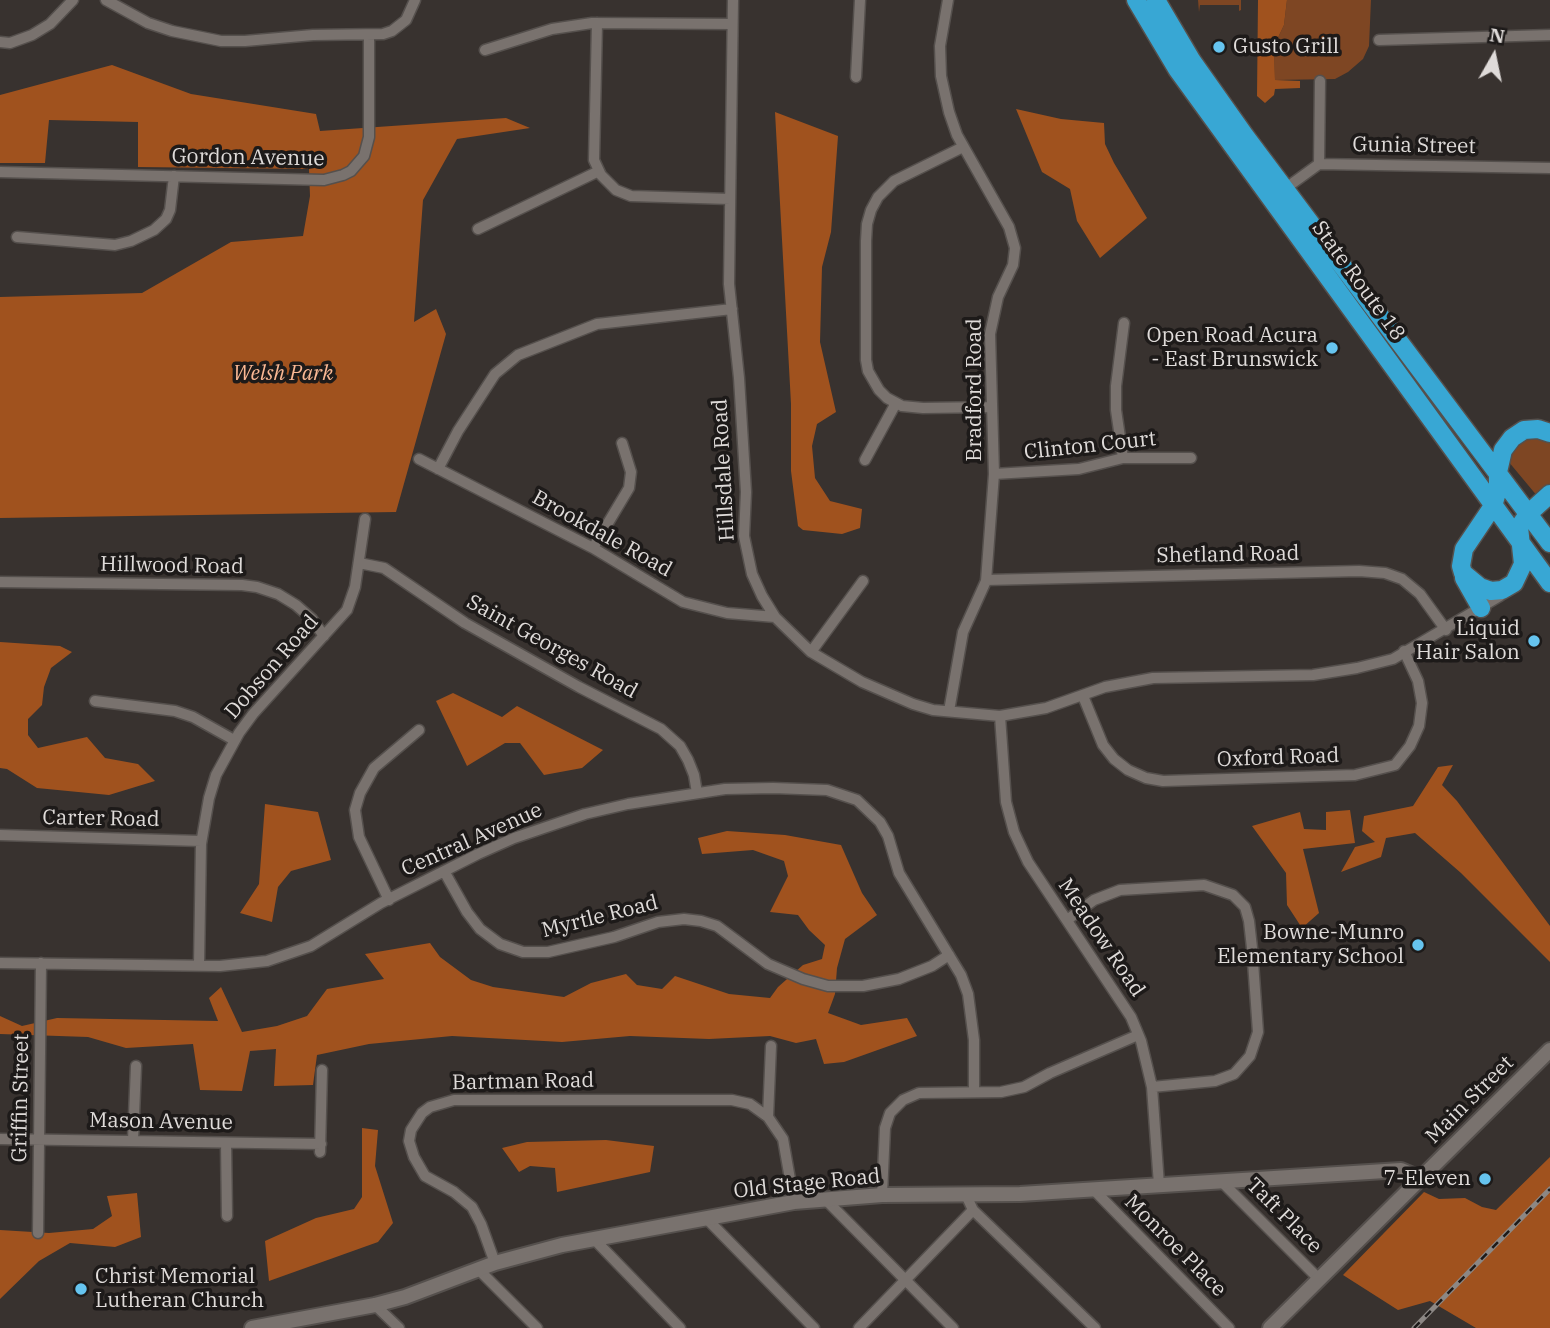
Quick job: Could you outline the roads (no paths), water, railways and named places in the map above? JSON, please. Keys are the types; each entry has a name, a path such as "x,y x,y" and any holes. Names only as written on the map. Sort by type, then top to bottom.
{"highway":[{"name":"State Route 18","path":"1136,0 1178,69 1550,583"},
{"name":"State Route 18","path":"1156,0 1192,61 1550,543"},
{"path":"1481,608 1464,581 1461,566 1464,549 1493,506 1503,450 1512,438 1524,430 1538,429 1550,433"},
{"path":"1501,593 1514,583 1520,574 1523,554 1519,527 1528,514 1550,494"},
{"path":"1463,573 1480,587 1508,595 1528,583 1539,584 1550,590"}],"street":[{"path":"0,42 10,43 32,35 50,24 74,0"},
{"path":"106,0 148,23 220,41 383,34 400,26 409,17 415,0"},
{"name":"Hillsdale Road","path":"733,0 729,284 746,492 744,536 752,574 762,596 775,617 811,652 888,695 933,710 1000,716 1046,708 1105,687 1153,678 1335,672 1393,659 1446,630 1501,593"},
{"path":"856,77 860,0"},
{"name":"Bradford Road","path":"948,0 940,46 941,76 949,112 963,147 1009,227 1015,248 1013,265 998,297 991,322 994,474 986,580 963,632 948,711"},
{"path":"485,50 552,29 597,23 732,24"},
{"path":"597,23 594,160 599,171 616,190 631,196 730,199"},
{"name":"Gordon Avenue","path":"0,172 324,180 334,178 351,171 364,156 369,137 369,35"},
{"path":"1379,40 1550,35"},
{"path":"1286,188 1319,164 1320,81"},
{"path":"963,147 894,181 878,197 869,217 866,241 866,360 873,381 883,394 896,404 913,408 991,407"},
{"name":"Gunia Street","path":"1319,164 1550,168"},
{"path":"478,229 599,171"},
{"path":"17,237 115,245 131,241 154,230 166,219 170,209 174,176"},
{"path":"438,469 458,431 495,374 518,355 597,324 732,309"},
{"path":"1123,458 1116,410 1116,386 1124,323"},
{"path":"865,460 896,404"},
{"path":"593,548 629,488 631,472 622,443"},
{"name":"Clinton Court","path":"994,474 1079,469 1123,458 1191,458"},
{"name":"Brookdale Road","path":"419,459 593,548 683,602 727,613 775,617"},
{"name":"Dobson Road","path":"199,965 201,841 216,775 234,740 253,714 347,610 355,587 365,519"},
{"name":"Saint Georges Road","path":"359,563 384,568 465,623 661,729 674,740 688,760 694,775 696,793"},
{"name":"Shetland Road","path":"986,580 1359,571 1385,573 1402,579 1420,594 1446,630"},
{"path":"811,652 863,581"},
{"name":"Hillwood Road","path":"0,582 257,587 278,594 296,605 312,619 324,636"},
{"name":"Oxford Road","path":"1083,695 1103,745 1114,759 1128,770 1146,778 1163,781 1356,775 1395,765 1410,746 1419,726 1422,703 1418,681 1404,651"},
{"path":"95,701 175,710 234,740"},
{"name":"Meadow Road","path":"1000,716 1006,802 1014,832 1028,862 1131,1017 1138,1035 1152,1087 1159,1185"},
{"path":"389,900 359,837 355,810 360,793 374,768 419,730"},
{"name":"Central Avenue","path":"0,963 244,964 289,954 332,935 389,900 444,871 514,838 564,821 628,804 696,793 773,788 818,789 857,800 875,816 884,829 899,873 961,975 970,1004 974,1040 974,1092"},
{"name":"Carter Road","path":"0,835 201,841"},
{"name":"Myrtle Road","path":"444,871 480,929 500,944 523,952 548,952 614,937 659,922 684,919 717,926 768,964 828,986 863,986 899,979 949,955"},
{"path":"1067,920 1094,900 1120,890 1204,885 1233,895 1245,907 1252,948 1258,1032 1250,1056 1234,1074 1215,1081 1152,1087"},
{"name":"Griffin Street","path":"38,1233 41,963"},
{"path":"882,1195 885,1128 890,1113 903,1100 919,1093 1001,1092 1024,1087 1138,1035"},
{"path":"771,1046 768,1117 783,1139 794,1202"},
{"name":"Main Street","path":"1270,1328 1550,1050"},
{"path":"133,1140 136,1066"},
{"name":"Mason Avenue","path":"0,1139 133,1140 321,1148 322,1070"},
{"name":"Bartman Road","path":"495,1263 472,1206 454,1192 425,1176 414,1157 409,1141 411,1130 430,1107 454,1100 733,1100 750,1104 768,1117"},
{"path":"226,1143 227,1216"},
{"name":"Old Stage Road","path":"252,1328 309,1323 405,1297 495,1263 593,1238 794,1202 882,1195 1094,1190 1401,1170 1420,1178"},
{"name":"Taft Place","path":"1221,1181 1320,1279"},
{"name":"Monroe Place","path":"1094,1190 1230,1328"},
{"path":"966,1195 973,1210 1095,1328"},
{"path":"825,1199 953,1328"},
{"path":"859,1328 973,1210"},
{"path":"706,1218 814,1328"},
{"path":"593,1238 680,1328"},
{"path":"478,1269 537,1328"},
{"path":"375,1305 399,1328"}],"railway":[{"path":"1414,1328 1550,1189"}],"place":[{"name":"Gusto Grill","path":"1219,47"},
{"name":"Open Road Acura - East Brunswick","path":"1332,348"},
{"name":"Liquid Hair Salon","path":"1534,641"},
{"name":"Bowne-Munro Elementary School","path":"1418,945"},
{"name":"7-Eleven","path":"1485,1179"},
{"name":"Christ Memorial Lutheran Church","path":"81,1289"}],"park label":[{"name":"Welsh Park","path":"283,374"}]}
